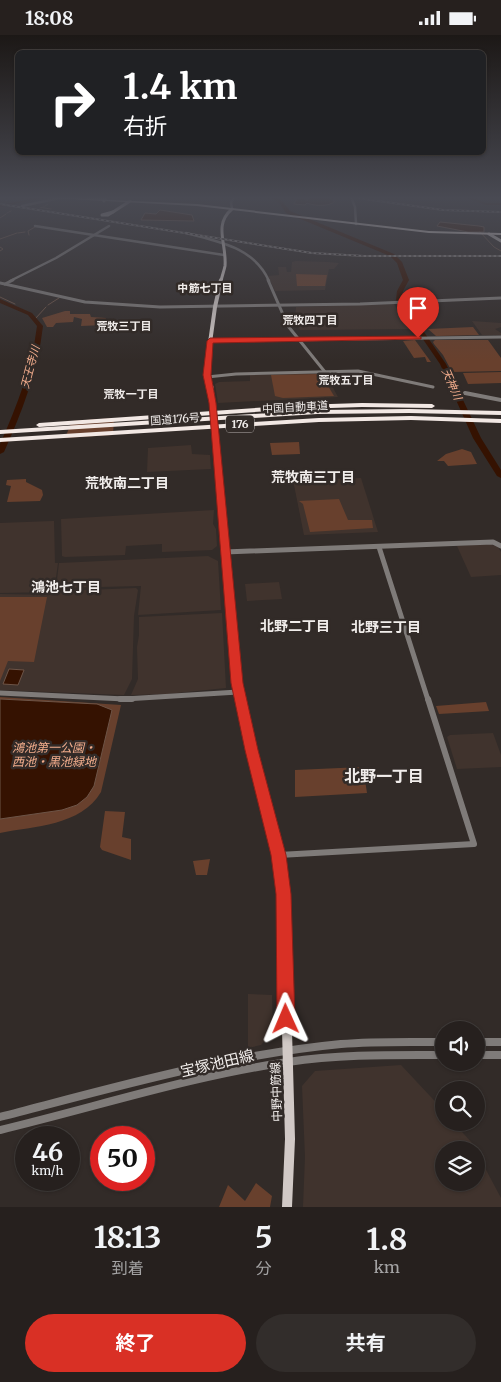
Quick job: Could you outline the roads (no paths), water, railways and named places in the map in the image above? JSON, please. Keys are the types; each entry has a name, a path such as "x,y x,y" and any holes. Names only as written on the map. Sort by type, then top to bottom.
{"highway":[{"path":"27,427 213,412 343,405 410,405 453,408"},
{"name":"国道176号","path":"1,429 307,409 453,408 501,421"},
{"name":"中国自動車道","path":"1,429 293,413 386,411 478,414"},
{"name":"中国自動車道","path":"0,436 318,416 501,413"},
{"name":"国道176号","path":"0,440 271,422 364,418 452,419 478,414"},
{"path":"16,439 78,438 347,421 452,419"}],"main road":[{"name":"中野中筋線","path":"223,252 225,265 215,307 207,377 213,412 238,692 279,855 283,894 290,1139 287,1207"}],"street":[{"path":"5,284 66,252"},
{"path":"203,252 224,255"},
{"path":"241,252 262,267 288,326 301,339 326,372"},
{"path":"0,283 78,301 160,307 360,304 501,298"},
{"path":"210,341 501,337"},
{"path":"207,377 236,374 362,371 433,387"},
{"path":"465,393 501,401"},
{"path":"225,552 493,542 501,546"},
{"path":"279,855 474,844 379,547"},
{"path":"0,693 124,699 238,692"},
{"path":"0,1117 140,1081 287,1056 329,1045 435,1042"},
{"path":"485,1042 501,1042"},
{"name":"宝塚池田線","path":"0,1130 287,1056 435,1055"},
{"path":"485,1055 501,1055"}],"waterway":[{"name":"天神川","path":"384,252 392,255 399,262 406,280 400,291 399,300 443,364 477,438 501,476"},
{"name":"天王寺川","path":"0,297 15,304"},
{"path":"48,305 59,298"},
{"name":"天王寺川","path":"0,301 30,314 40,326 31,373 0,452"},
{"path":"35,319 46,307"}],"railway":[{"path":"304,252 364,256 501,256"}],"district":[{"name":"中筋七丁目","path":"205,288"},
{"name":"荒牧四丁目","path":"310,320"},
{"name":"荒牧三丁目","path":"124,326"},
{"name":"荒牧五丁目","path":"346,380"},
{"name":"荒牧一丁目","path":"131,394"},
{"name":"荒牧南三丁目","path":"313,477"},
{"name":"荒牧南二丁目","path":"127,483"},
{"name":"鴻池七丁目","path":"66,587"},
{"name":"北野二丁目","path":"295,626"},
{"name":"北野三丁目","path":"386,627"},
{"name":"北野一丁目","path":"384,776"}],"park label":[{"name":"鴻池第一公園・ 西池・黒池緑地","path":"54,754"}]}
